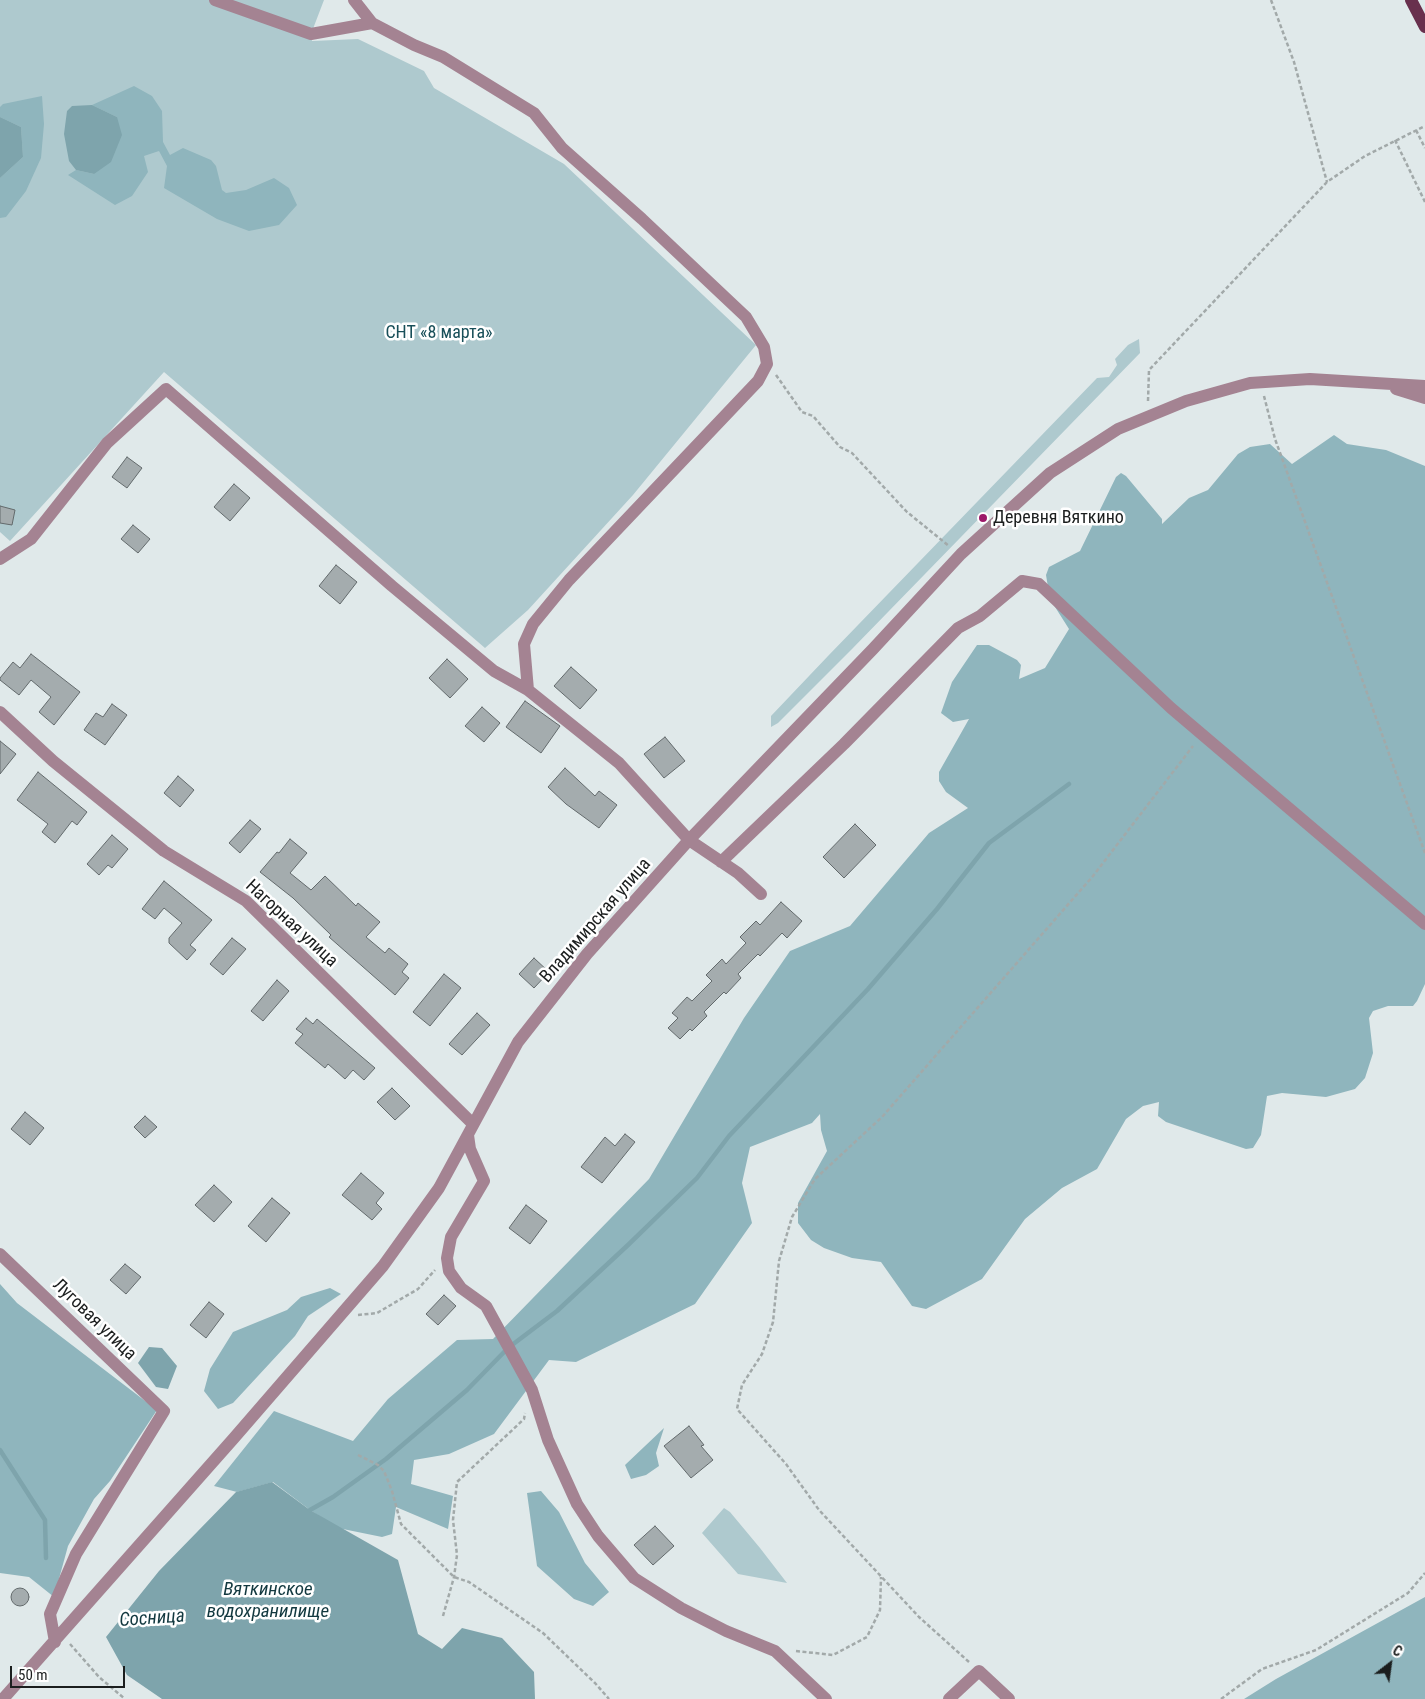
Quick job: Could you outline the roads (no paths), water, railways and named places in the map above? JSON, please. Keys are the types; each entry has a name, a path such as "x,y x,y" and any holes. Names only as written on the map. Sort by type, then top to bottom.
{"main road":[{"path":"1411,0 1425,27"}],"street":[{"path":"215,0 311,34 372,23"},
{"path":"354,0 372,23 414,45 443,57 534,113 562,148 746,317 764,347 767,364 758,381 569,580 533,624 524,644 528,690"},
{"name":"Владимирская улица","path":"3,1699 383,1266 439,1188 518,1042 587,954 689,840 961,554 1050,473 1118,429 1147,417 1186,401 1250,383 1310,379 1377,382"},
{"path":"1377,382 1425,386"},
{"path":"1377,382 1425,398"},
{"path":"0,559 31,539 107,443 166,389 392,586 494,671 528,690 619,763 689,840 738,874 761,894"},
{"path":"721,862 844,744 958,628 980,616 1022,581 1039,584 1171,708 1425,924"},
{"name":"Нагорная улица","path":"0,712 53,761 164,851 246,901 470,1129"},
{"path":"470,1129 470,1149 484,1181 451,1238 446,1258 449,1271 461,1288 486,1306 532,1390 548,1440 577,1504 598,1536 634,1578 681,1608 718,1627 775,1651 826,1699"},
{"name":"Луговая улица","path":"0,1254 164,1412 76,1554 50,1614 55,1642"},
{"path":"949,1699 979,1671 1009,1699"}],"water":[{"path":"92,105 117,117 122,135 111,162 94,174 76,170 69,161 64,134 67,111 72,106"},
{"path":"0,117 21,127 23,157 0,178"},
{"path":"149,1347 162,1348 177,1366 168,1389 156,1387 138,1363"},
{"name":"Вяткинское водохранилище","path":"272,1482 310,1510 398,1560 418,1634 442,1649 462,1628 502,1638 534,1672 535,1699 162,1699 127,1675 106,1637 159,1571 236,1492"}],"waterway":[{"path":"310,1510 333,1497 386,1459 467,1390 508,1348 557,1311 628,1245 697,1178 729,1136 868,989 937,909 989,843 1069,784"},
{"name":"Сосница","path":"0,1450 45,1520 46,1558"}],"place":[{"name":"Деревня Вяткино","path":"983,518"}],"park label":[{"name":"СНТ «8 марта»","path":"439,333"}]}
